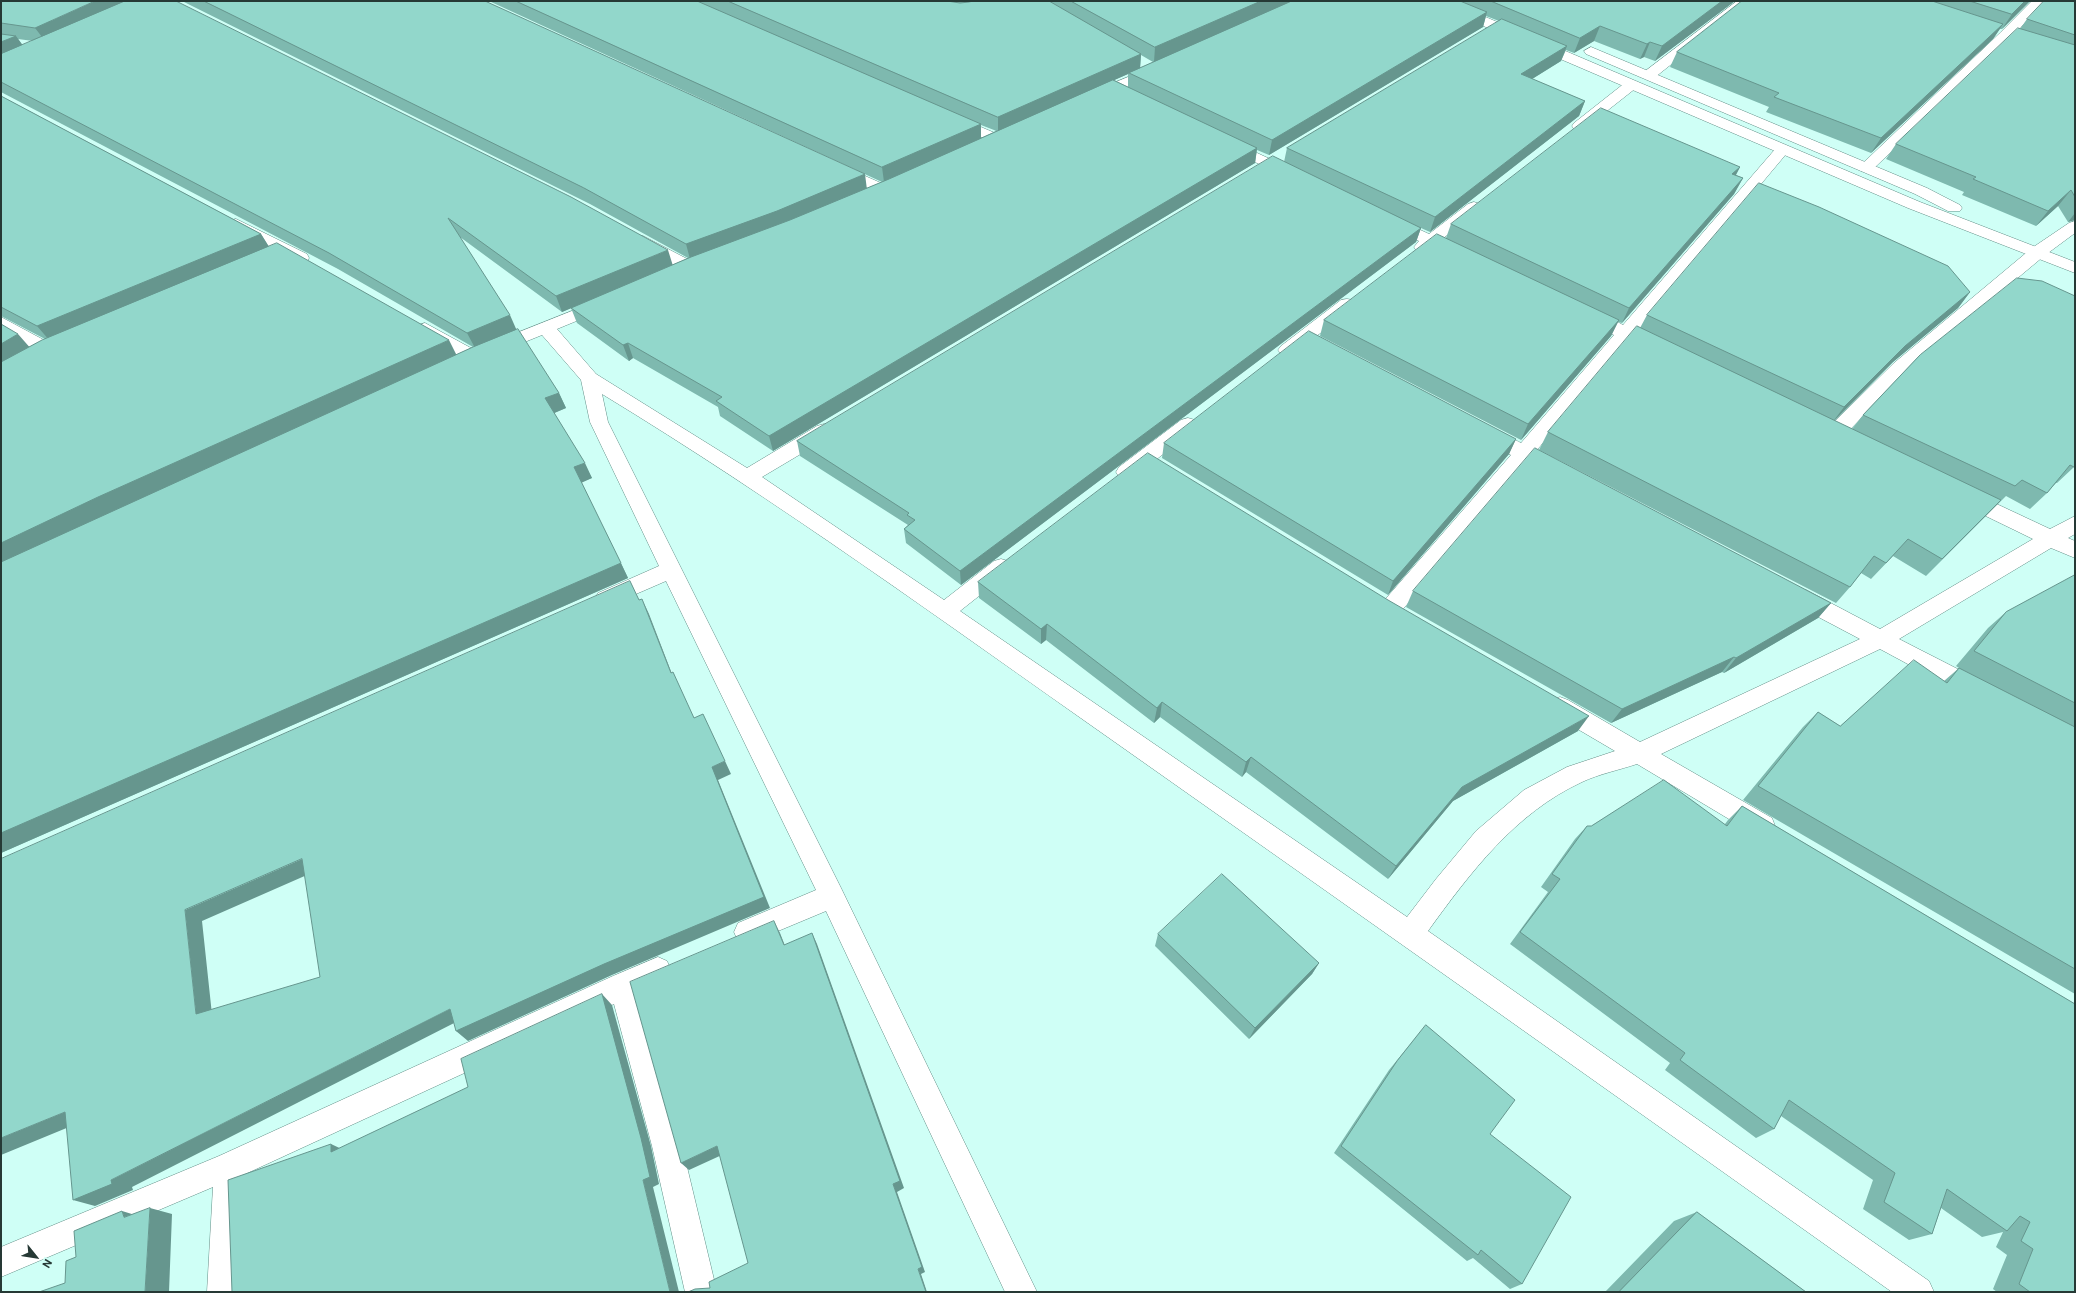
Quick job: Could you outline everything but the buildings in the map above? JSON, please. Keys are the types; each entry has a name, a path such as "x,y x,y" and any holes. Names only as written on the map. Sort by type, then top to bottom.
{"street":[{"path":"1437,1 1490,31 1632,85 1914,206 2038,252 2075,268"},
{"path":"1473,1 1488,7"},
{"path":"1648,75 1745,1"},
{"path":"1866,168 2005,36 2039,1"},
{"path":"1991,32 2019,41"},
{"path":"1575,44 1921,191 2038,252"},
{"path":"1077,104 1113,88 1155,66"},
{"path":"1563,138 1632,85"},
{"path":"1113,88 1134,98"},
{"path":"940,114 1005,136 976,148"},
{"path":"1213,136 1305,181"},
{"path":"1390,609 1782,150"},
{"path":"826,163 891,187 863,199"},
{"path":"1406,260 1488,197"},
{"path":"1376,214 1468,258"},
{"path":"224,217 312,264"},
{"path":"1834,434 1900,367 2038,252 2075,226"},
{"path":"629,234 696,264 668,276"},
{"path":"265,260 287,251"},
{"path":"1274,360 1362,293"},
{"path":"452,367 618,298"},
{"path":"1575,309 1669,354"},
{"path":"413,322 474,357"},
{"path":"1,323 56,347 1,377"},
{"path":"546,328 590,378 747,477 944,611 1410,934 1918,1292"},
{"path":"1304,337 1325,348"},
{"path":"590,378 599,422 670,570 832,896 1021,1292"},
{"path":"1114,482 1200,416"},
{"path":"747,477 836,424"},
{"path":"1469,424 1573,479"},
{"path":"1145,458 1165,470"},
{"path":"1947,488 2075,550"},
{"path":"1410,934 1445,887 1485,839 1534,798 1575,774 1640,753 1880,639 2075,524"},
{"path":"944,611 1013,558"},
{"path":"584,609 670,570"},
{"path":"1782,588 1992,698"},
{"path":"1370,597 1411,621"},
{"path":"1539,695 1783,838"},
{"path":"723,942 832,896"},
{"path":"1,1262 229,1166 622,985 680,961"},
{"path":"622,985 667,1146 701,1292"},
{"path":"223,1292 229,1166"}]}
